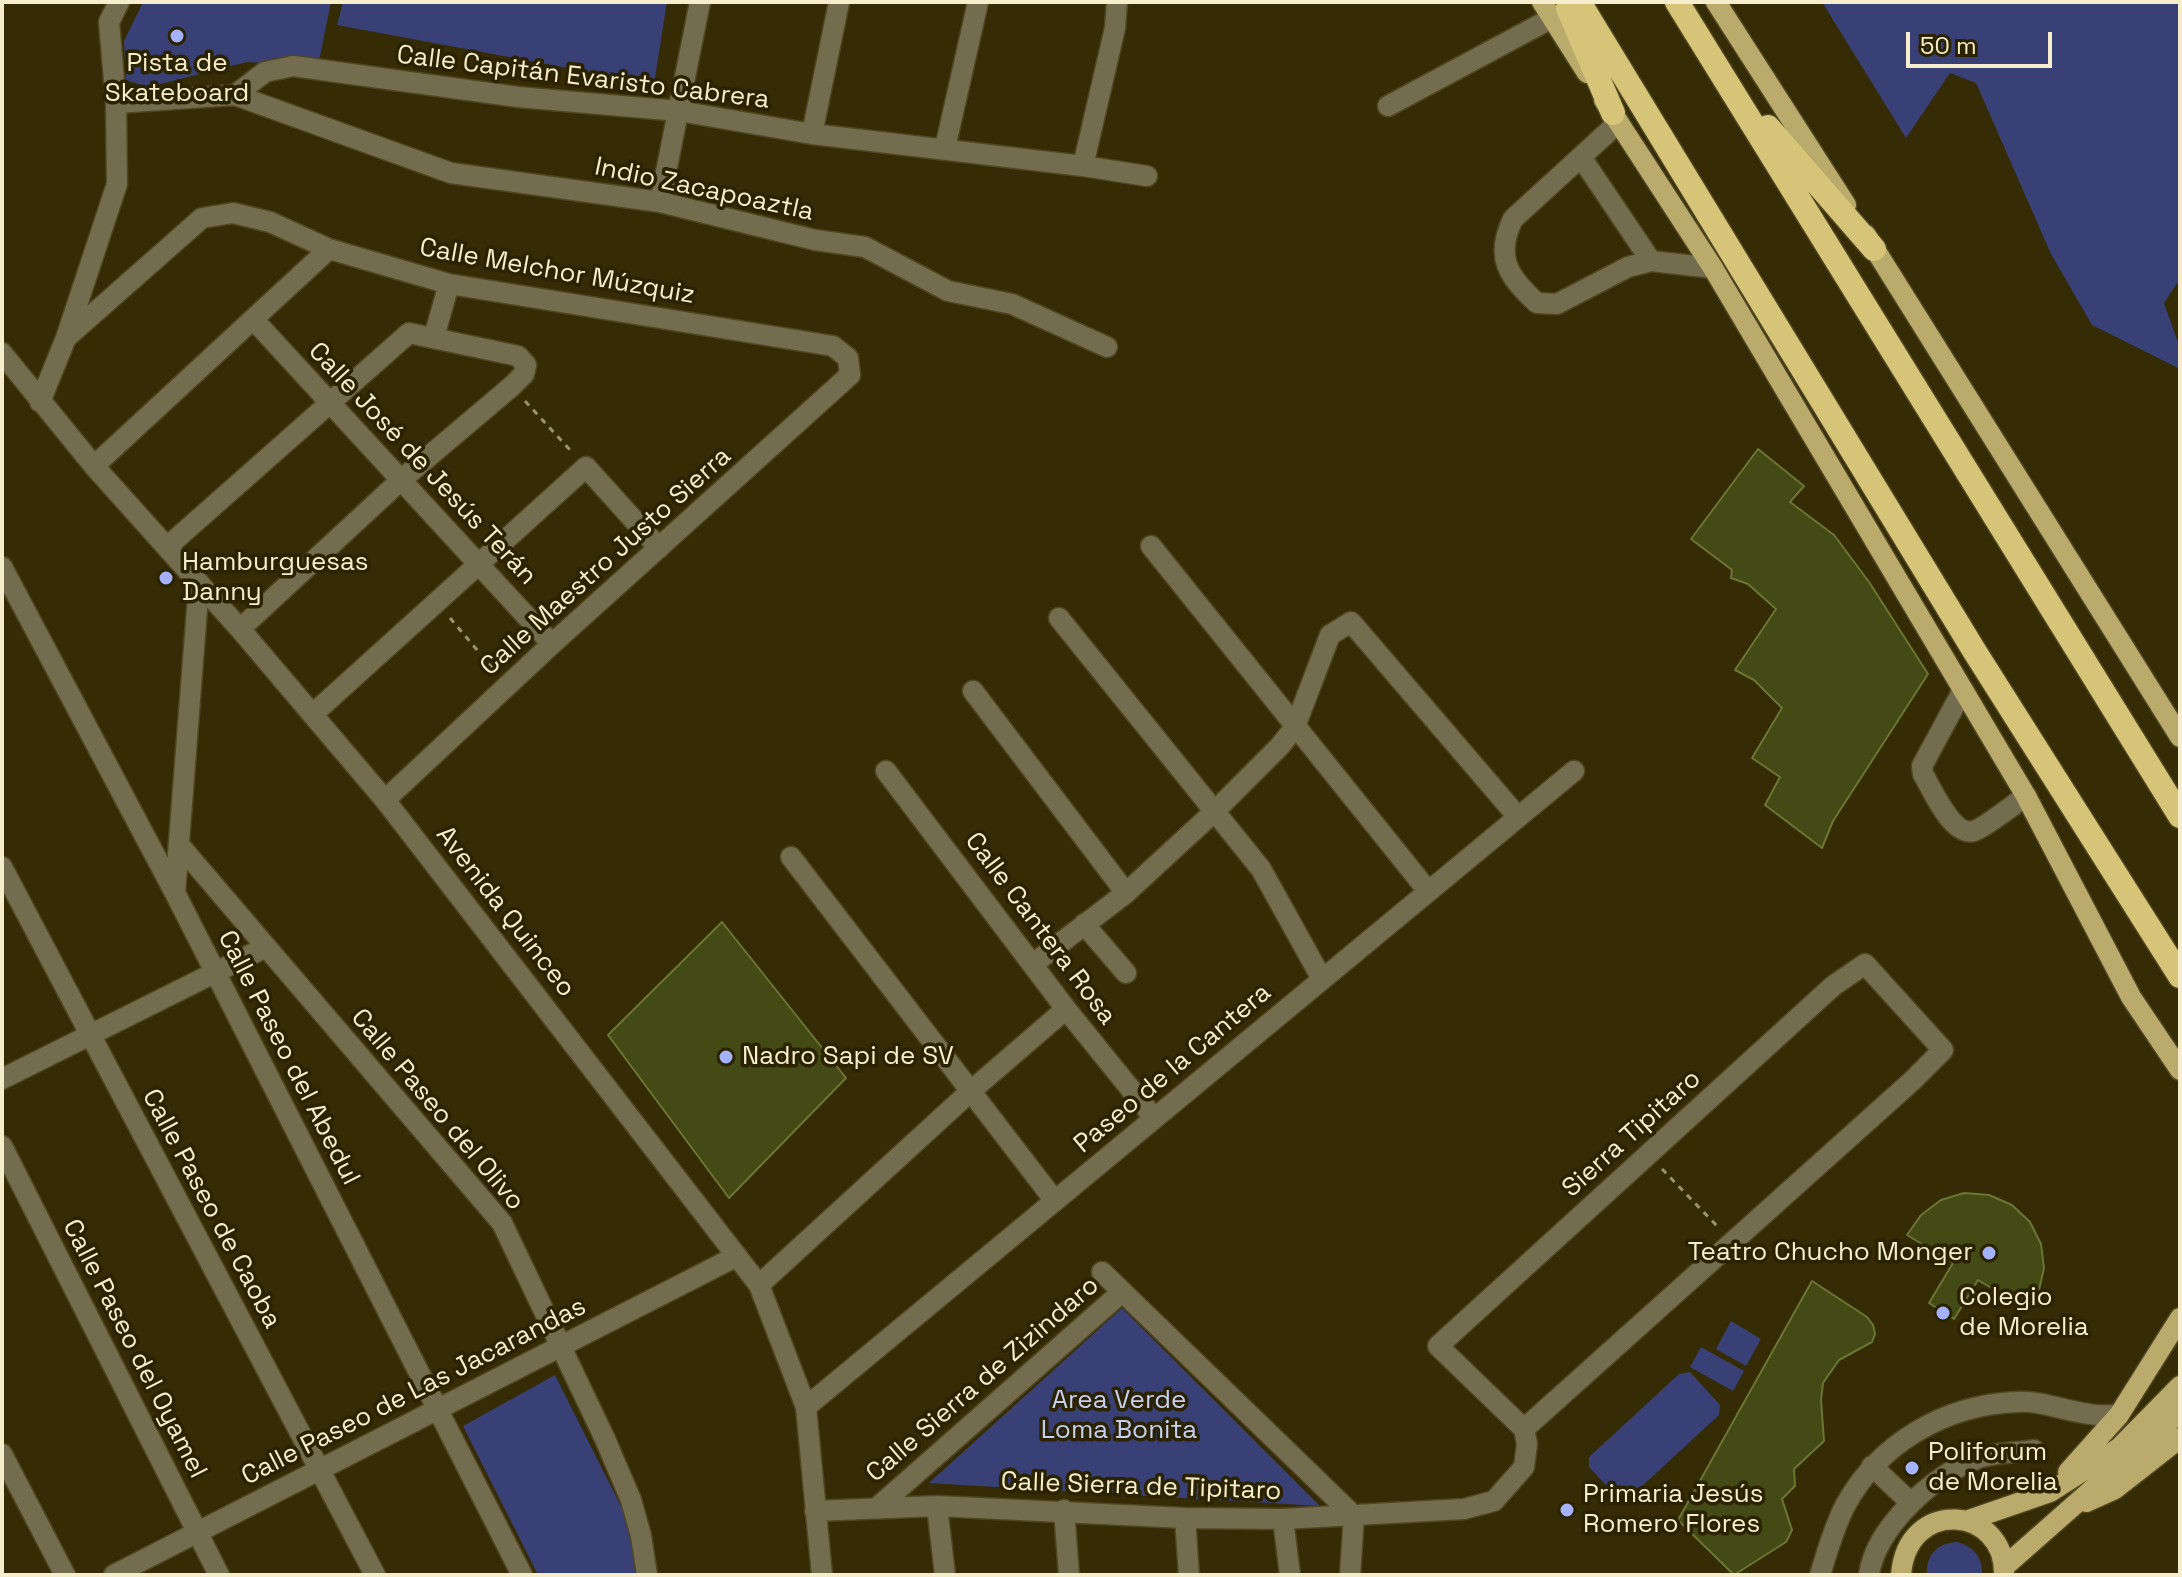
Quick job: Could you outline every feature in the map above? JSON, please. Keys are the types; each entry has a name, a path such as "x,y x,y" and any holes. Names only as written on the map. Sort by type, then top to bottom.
{"highway":[{"path":"1579,2 1975,652 2180,976"},
{"path":"1677,2 2180,816"},
{"path":"1553,7 1616,118"},
{"path":"1722,74 1874,249"}],"main road":[{"path":"1721,4 2180,737"},
{"path":"1616,118 1713,268 2026,796 2131,997 2180,1078"},
{"path":"2131,997 2180,1070"},
{"path":"2050,1492 2119,1415 2180,1318"},
{"path":"1966,1521 2050,1492 2119,1448 2180,1386"},
{"path":"2004,1571 2180,1412"},
{"path":"2071,1508 2115,1489 2180,1438"},
{"path":"1901,1575 1902,1559 1919,1531 1950,1519 1980,1527 1993,1538 2001,1551 2004,1571"}],"street":[{"path":"40,402 66,338 117,184 116,103 109,22 119,2"},
{"path":"660,202 700,2"},
{"path":"812,134 839,2"},
{"path":"945,148 978,2"},
{"path":"1083,166 1115,28 1117,2"},
{"path":"1388,106 1553,7"},
{"name":"Calle Capitán Evaristo Cabrera","path":"235,95 265,72 293,66 518,97 679,111 812,134 945,148 1147,176"},
{"path":"116,103 235,95"},
{"name":"Indio Zacapoaztla","path":"235,95 451,173 660,202 815,240 865,247 948,291 1012,304 1107,347"},
{"path":"1616,118 1581,157 1513,219 1503,239 1505,259 1519,286 1537,303 1557,304 1628,267 1651,261 1713,268"},
{"path":"1581,157 1651,261"},
{"name":"Calle Melchor Múzquiz","path":"66,338 202,218 233,213 270,222 329,249 449,284 833,346 848,358"},
{"path":"94,466 329,249"},
{"path":"434,337 449,284"},
{"name":"Calle José de Jesús Terán","path":"253,319 552,644"},
{"path":"167,547 409,333 518,356 526,365 524,374 512,386 401,480 240,629"},
{"name":"Avenida Quinceo","path":"2,353 94,466 240,629 385,800 759,1285 806,1407 822,1575"},
{"name":"Calle Maestro Justo Sierra","path":"385,800 552,644 850,375 848,358"},
{"path":"313,714 586,467 659,548"},
{"path":"1151,546 1428,891"},
{"name":"Calle Paseo del Abedul","path":"2,567 216,972 522,1575"},
{"path":"175,893 181,847 199,583"},
{"path":"1059,618 1261,869 1322,979"},
{"path":"1033,964 1126,893 1280,746 1295,727 1330,635 1351,622 1518,817"},
{"path":"1963,690 1922,766 1923,774 1951,822 1961,830 1973,831 2026,796"},
{"path":"973,691 1126,893"},
{"name":"Calle Cantera Rosa","path":"886,771 1066,1009 1154,1118"},
{"name":"Paseo de la Cantera","path":"806,1407 1574,771"},
{"name":"Calle Paseo del Olivo","path":"181,847 502,1223 631,1500 647,1575"},
{"path":"791,857 1055,1201"},
{"name":"Calle Paseo de Caoba","path":"2,867 375,1575"},
{"path":"1084,924 1126,973"},
{"path":"2,1079 266,947"},
{"name":"Sierra Tipitaro","path":"1524,1429 1438,1346 1833,986 1865,964 1943,1050 1732,1242"},
{"path":"759,1285 972,1090 1066,1009"},
{"name":"Calle Paseo del Oyamel","path":"2,1146 219,1575"},
{"path":"1524,1429 1732,1242"},
{"name":"Calle Paseo de Las Jacarandas","path":"114,1575 737,1256"},
{"path":"1102,1272 1354,1516 1350,1575"},
{"name":"Calle Sierra de Zizindaro","path":"879,1506 1122,1292"},
{"path":"1820,1575 1845,1506 1872,1466 1902,1440 1936,1421 1976,1407 2019,1401 2091,1415 2119,1415"},
{"name":"Calle Sierra de Tipitaro","path":"815,1511 937,1506 1185,1518 1283,1519 1464,1509 1494,1501 1524,1467 1527,1444 1524,1429"},
{"path":"1869,1575 1888,1527 1937,1481 1979,1458 2034,1450"},
{"path":"2,1454 65,1575"},
{"path":"1872,1466 1911,1503"},
{"path":"937,1506 945,1575"},
{"path":"1064,1510 1069,1575"},
{"path":"1185,1518 1189,1575"},
{"path":"1283,1519 1290,1575"}],"path":[{"path":"512,386 586,467"},
{"path":"437,603 508,686"},
{"path":"1648,1155 1732,1242"}],"green space":[{"path":"143,2 331,2 318,66 247,62 148,87 126,80 124,41"},
{"path":"343,2 667,2 654,84 337,25"},
{"path":"1822,2 2180,2 2180,279 2164,303 2180,348 2180,369 2092,325 2051,254 1976,83 1950,73 1906,138"},
{"name":"Area Verde Loma Bonita","path":"1122,1308 1320,1506 929,1483"},
{"path":"1731,1321 1761,1339 1746,1366 1716,1349"},
{"path":"1701,1347 1744,1371 1733,1391 1690,1367"},
{"path":"1690,1372 1720,1405 1719,1415 1628,1499 1618,1498 1589,1467 1589,1457 1679,1374"},
{"path":"555,1375 636,1536 639,1575 538,1575 463,1426"},
{"path":"1957,1542 1976,1554 1982,1575 1927,1575 1928,1562 1934,1551"}],"building":[{"path":"1758,449 1804,486 1790,502 1834,535 1869,582 1928,674 1833,821 1822,848 1765,805 1780,777 1752,758 1782,708 1754,680 1735,670 1776,609 1748,584 1731,578 1732,570 1691,539"},
{"name":"Nadro Sapi de SV","path":"722,922 846,1078 729,1198 608,1035"},
{"name":"Teatro Chucho Monger","path":"1964,1193 1989,1195 2012,1205 2030,1222 2041,1244 2044,1268 2039,1290 2028,1310 1978,1280 1954,1319 1929,1303 1953,1263 1907,1235 1921,1215 1941,1200"},
{"path":"1812,1281 1867,1317 1875,1334 1872,1342 1839,1360 1823,1383 1824,1441 1794,1469 1795,1486 1782,1499 1792,1530 1786,1542 1734,1575 1678,1520"}],"place":[{"name":"Pista de Skateboard","path":"177,36"},
{"name":"Hamburguesas Danny","path":"166,578"},
{"name":"Nadro Sapi de SV","path":"726,1057"},
{"name":"Teatro Chucho Monger","path":"1989,1253"},
{"name":"Colegio de Morelia","path":"1943,1313"},
{"name":"Poliforum de Morelia","path":"1912,1468"},
{"name":"Primaria Jesús Romero Flores","path":"1567,1510"}]}
